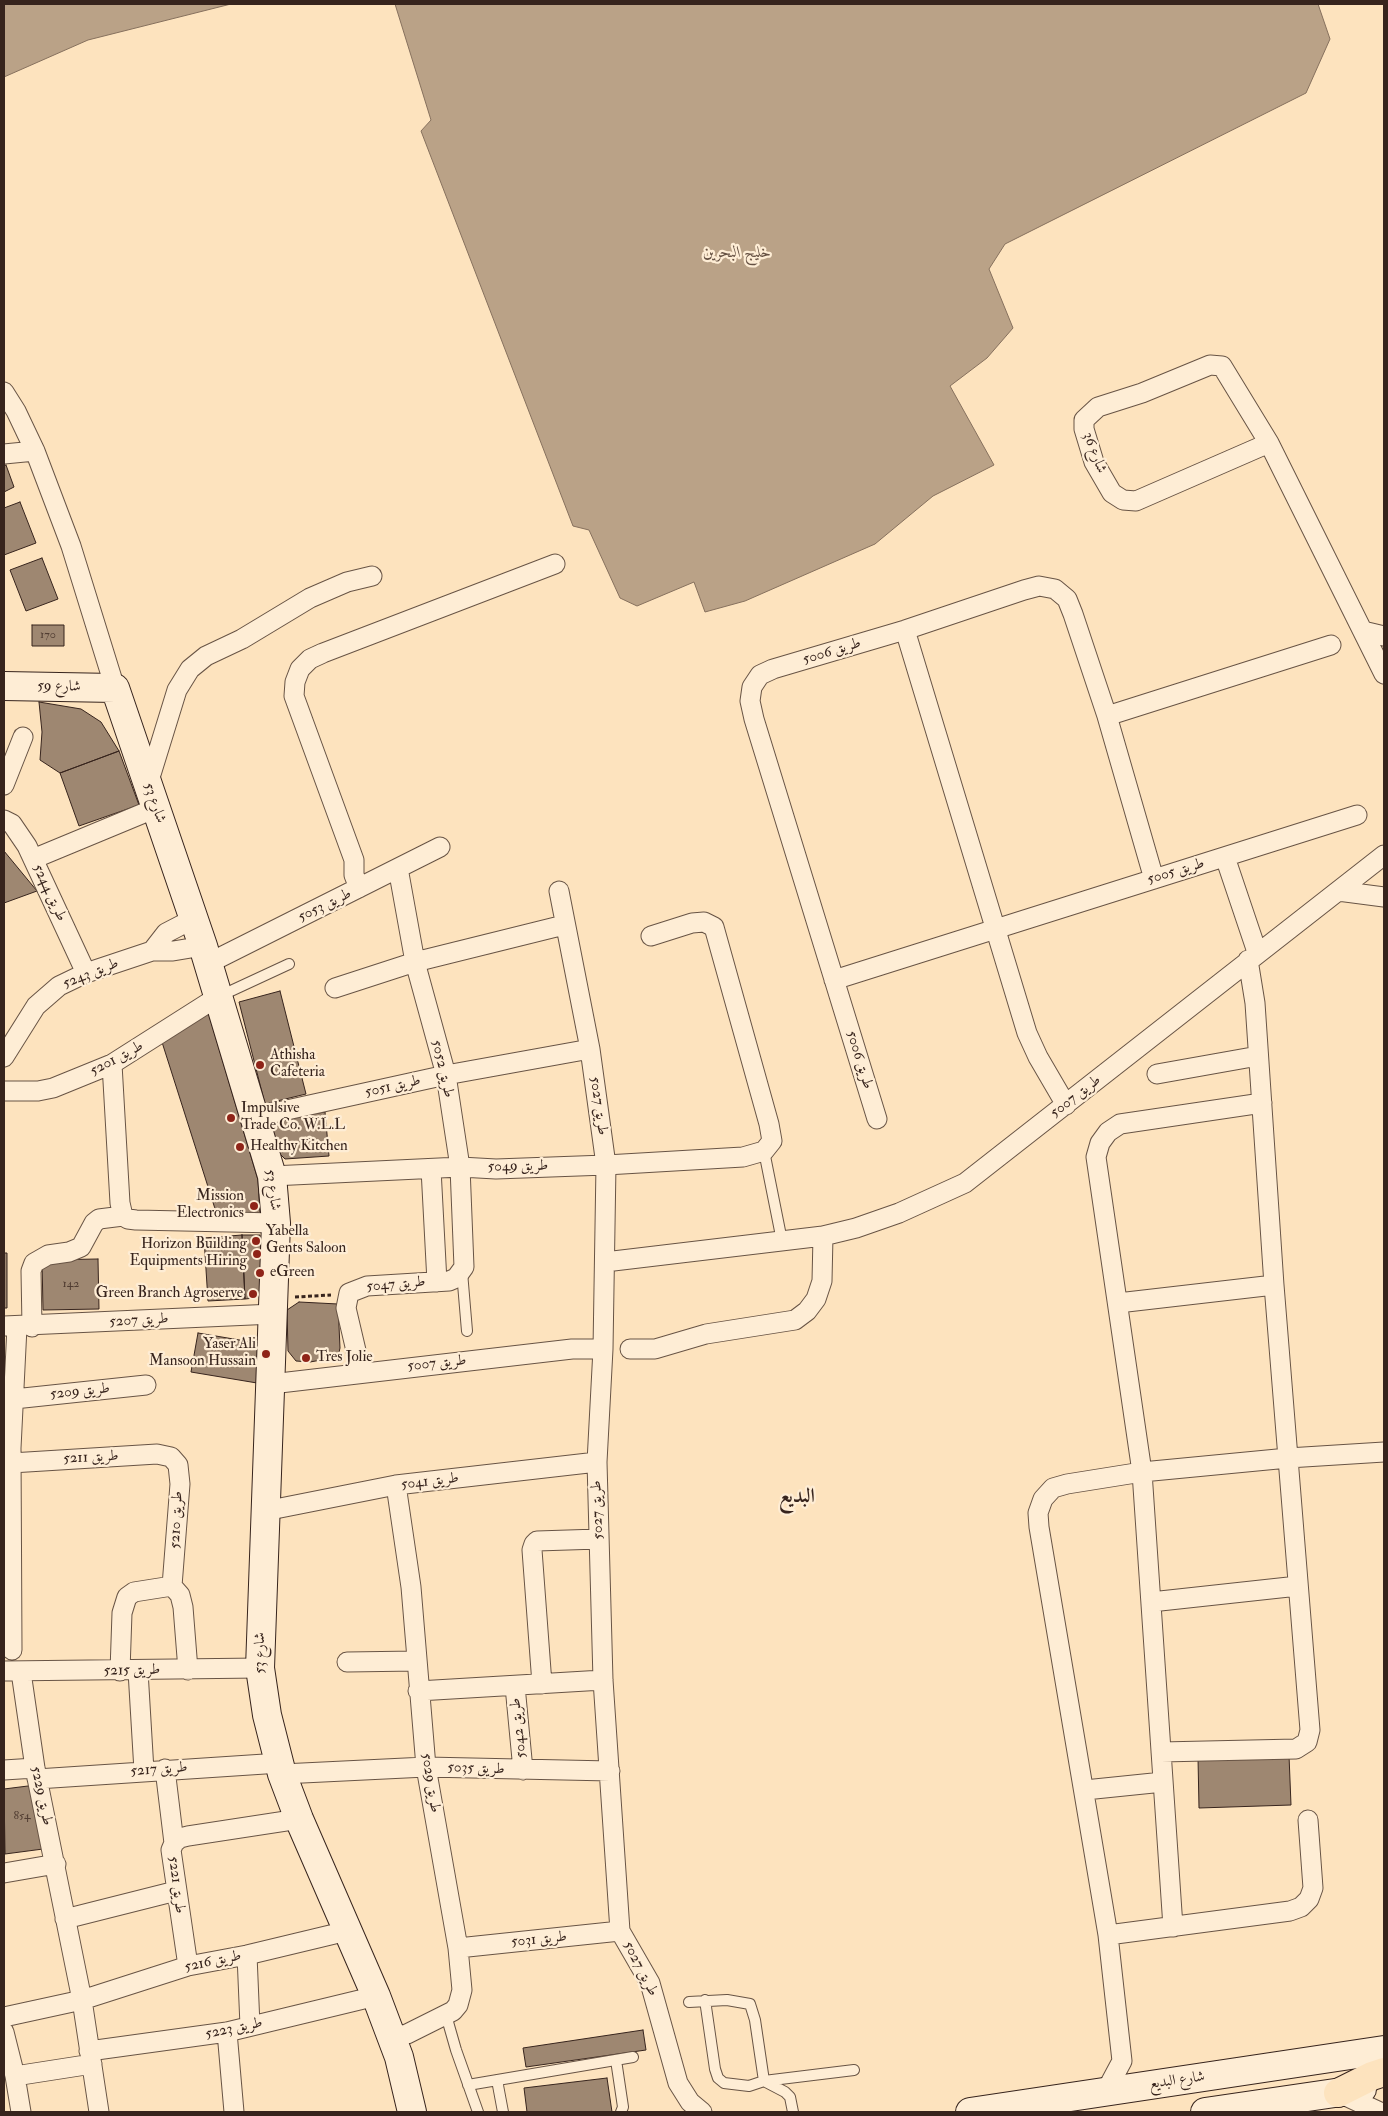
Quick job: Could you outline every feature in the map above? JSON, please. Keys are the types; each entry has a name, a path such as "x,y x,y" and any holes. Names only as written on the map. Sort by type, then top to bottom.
{"main road":[{"path":"1338,2093 1384,2072"}],"street":[{"name":"شارع 36","path":"1269,443 1136,501 1123,500 1112,493 1094,462 1084,429 1084,420 1098,408 1142,393 1210,365 1222,366 1269,443 1384,674"},
{"name":"شارع 53","path":"4,392 16,411 34,451 71,546 115,688 206,955 272,1176 276,1223 274,1306 260,1668 267,1715 281,1768 299,1819 376,1996 395,2047 412,2112"},
{"path":"4,454 34,451"},
{"path":"365,886 354,875 356,864 294,696 294,682 300,669 310,659 323,653 555,564"},
{"path":"33,859 152,796 177,690 190,669 206,656 242,639 310,598 347,582 372,576"},
{"name":"طريق 5006","path":"877,1119 754,719 750,701 752,687 760,675 773,669 905,630 1039,586 1055,589 1067,599 1107,716 1154,878"},
{"path":"905,630 1032,1045 1066,1104"},
{"path":"1363,631 1384,636"},
{"path":"1107,716 1331,645"},
{"name":"شارع 59","path":"4,686 115,688"},
{"path":"4,785 23,737"},
{"name":"طريق 5005","path":"834,980 1357,815"},
{"name":"طريق 5244","path":"4,820 12,824 33,859 86,973"},
{"name":"طريق 5053","path":"206,955 365,886 440,847"},
{"name":"طريق 5007","path":"605,1262 823,1236 856,1228 899,1213 964,1183 1384,855"},
{"path":"1161,1752 1296,1749 1307,1742 1310,1730 1274,1285 1253,956 1224,857"},
{"name":"طريق 5052","path":"398,868 415,962 446,1075 460,1167 464,1267 462,1272"},
{"name":"طريق 5027","path":"560,890 564,925 590,1049 606,1165 603,1349 597,1462 603,1680 620,1932 650,1983 678,2083 690,2102 702,2112"},
{"path":"1338,891 1384,897"},
{"path":"152,951 166,933 193,919"},
{"path":"651,936 692,923 704,922 714,927 769,1124 772,1141 764,1152"},
{"path":"335,988 415,962 564,925"},
{"name":"طريق 5243","path":"4,1057 36,1006 60,986 86,973 152,951 173,951 206,955"},
{"name":"طريق 5201","path":"4,1091 38,1091 53,1088 112,1064 219,996"},
{"name":"طريق 5051","path":"255,1117 446,1075 590,1049"},
{"path":"1157,1074 1258,1056"},
{"path":"112,1064 120,1203 124,1216"},
{"path":"1173,1927 1142,1472 1096,1157 1100,1143 1108,1132 1120,1124 1262,1103"},
{"name":"طريق 5049","path":"272,1176 431,1170 460,1167 496,1169 606,1165 743,1157 764,1152"},
{"path":"431,1170 437,1282"},
{"name":"شارع 53","path":"18,1327 34,1263 48,1255 69,1252 81,1247 98,1219 124,1216 128,1219 136,1220 276,1223"},
{"path":"630,1349 655,1349 706,1334 794,1320 807,1311 816,1299 822,1281 823,1236"},
{"name":"طريق 5047","path":"361,1372 346,1308 349,1293 367,1286 449,1281 462,1272"},
{"path":"1118,1303 1274,1285"},
{"name":"طريق 5207","path":"18,1327 274,1306"},
{"path":"12,1650 7,1556 8,1453 14,1399 18,1327"},
{"name":"طريق 5007","path":"271,1384 361,1372 572,1349 603,1349"},
{"name":"طريق 5209","path":"14,1399 146,1385"},
{"path":"1146,2085 1122,2061 1108,1935 1038,1513 1043,1499 1053,1488 1142,1472 1288,1458 1384,1452"},
{"name":"طريق 5211","path":"8,1453 157,1454 171,1456"},
{"name":"طريق 5210","path":"171,1456 178,1465 180,1484 172,1586"},
{"name":"طريق 5041","path":"265,1511 396,1485 597,1462"},
{"name":"طريق 5029","path":"395,2047 407,2034 446,2015 458,2006 461,1998 458,1948 426,1767 418,1691 411,1587 396,1485"},
{"path":"542,1684 532,1550 534,1544 537,1541 599,1539"},
{"path":"144,1771 122,1613 127,1597 134,1592 172,1586 180,1595 183,1607 188,1670"},
{"path":"1150,1602 1298,1586"},
{"path":"347,1662 416,1661"},
{"name":"طريق 5215","path":"12,1672 260,1668"},
{"name":"طريق 5229","path":"12,1672 56,1864 82,2000 98,2112"},
{"path":"418,1691 603,1680"},
{"name":"طريق 5042","path":"515,1686 523,1770"},
{"name":"طريق 5035","path":"281,1768 426,1767 610,1771"},
{"name":"طريق 5217","path":"4,1770 36,1773 281,1768"},
{"path":"166,1770 174,1843"},
{"path":"1085,1790 1163,1782"},
{"name":"طريق 5221","path":"188,1966 176,1891 172,1850 174,1843 180,1838 188,1836 299,1819"},
{"path":"1108,1935 1301,1908 1309,1899 1313,1888 1308,1820"},
{"path":"4,1873 56,1864"},
{"path":"65,1919 176,1891"},
{"name":"طريق 5216","path":"4,2017 82,2000 188,1966 247,1955 347,1931"},
{"name":"طريق 5031","path":"458,1948 620,1932"},
{"path":"247,1955 250,2026"},
{"name":"طريق 5223","path":"15,2076 90,2057 226,2032 376,1996"},
{"path":"4,2032 15,2076 21,2112"},
{"path":"226,2032 234,2112"},
{"name":"شارع 53","path":"395,2047 429,2112"},
{"name":"شارع البديع","path":"970,2112 1384,2050"},
{"path":"1106,2091 1122,2061"},
{"path":"1205,2112 1384,2085"},
{"path":"1338,2093 1380,2112"}],"lane":[{"path":"219,996 289,964"},
{"path":"764,1152 782,1241"},
{"path":"462,1272 467,1331"},
{"path":"705,2000 718,2078 724,2083 749,2086 764,2082 854,2070"},
{"path":"688,2002 727,2000 750,2004 756,2020 764,2082"},
{"path":"446,2015 478,2112"},
{"path":"468,2084 633,2058"},
{"path":"616,2060 623,2107 621,2112"},
{"path":"497,2080 503,2112"},
{"path":"764,2082 785,2092 790,2097 793,2112"}],"path":[{"path":"274,1306 349,1293"}],"water":[{"path":"4,4 231,4 88,40 4,77"},
{"name":"خليج البحرين","path":"395,4 1318,4 1330,39 1306,93 1005,244 989,269 1013,328 987,358 950,386 994,465 933,496 875,544 745,601 705,612 694,582 637,606 620,598 589,530 573,526 421,131 431,120"}],"building":[{"path":"6,465 14,487 4,492 4,466"},
{"path":"20,502 36,543 4,555 4,508"},
{"path":"42,558 58,599 26,611 10,570"},
{"path":"32,625 64,625 64,646 32,646"},
{"path":"39,702 81,709 101,722 119,751 60,773 40,760 42,732"},
{"path":"119,751 139,805 79,826 60,773"},
{"path":"4,851 37,891 4,903"},
{"path":"280,991 306,1094 265,1104 239,1002"},
{"path":"207,1008 258,1180 260,1214 217,1215 161,1039"},
{"path":"325,1112 329,1156 285,1159 274,1148 270,1120"},
{"path":"242,1235 245,1299 208,1301 204,1238"},
{"path":"242,1235 260,1235 263,1289 254,1298 245,1299"},
{"path":"4,1253 7,1253 7,1308 4,1308"},
{"path":"98,1259 99,1309 43,1310 42,1260"},
{"path":"299,1302 338,1304 340,1348 338,1357 310,1362 296,1361 288,1351 287,1310"},
{"path":"198,1333 263,1344 257,1383 191,1372"},
{"path":"1289,1755 1291,1805 1199,1808 1198,1758"},
{"path":"36,1785 43,1849 5,1854 4,1789"},
{"path":"643,2030 646,2050 526,2067 523,2048"},
{"path":"607,2078 612,2112 527,2112 524,2088"}],"place":[{"name":"Athisha Cafeteria","path":"260,1065"},
{"name":"Impulsive Trade Co. W.L.L","path":"231,1118"},
{"name":"Healthy Kitchen","path":"240,1147"},
{"name":"Mission Electronics","path":"254,1206"},
{"name":"Yabella Gents Saloon","path":"256,1241"},
{"name":"Horizon Building Equipments Hiring","path":"257,1254"},
{"name":"eGreen","path":"260,1273"},
{"name":"Green Branch Agroserve","path":"253,1294"},
{"name":"Yaser Ali Mansoon Hussain","path":"266,1354"},
{"name":"Tres Jolie","path":"306,1358"}],"district":[{"name":"البديع","path":"797,1498"}]}
